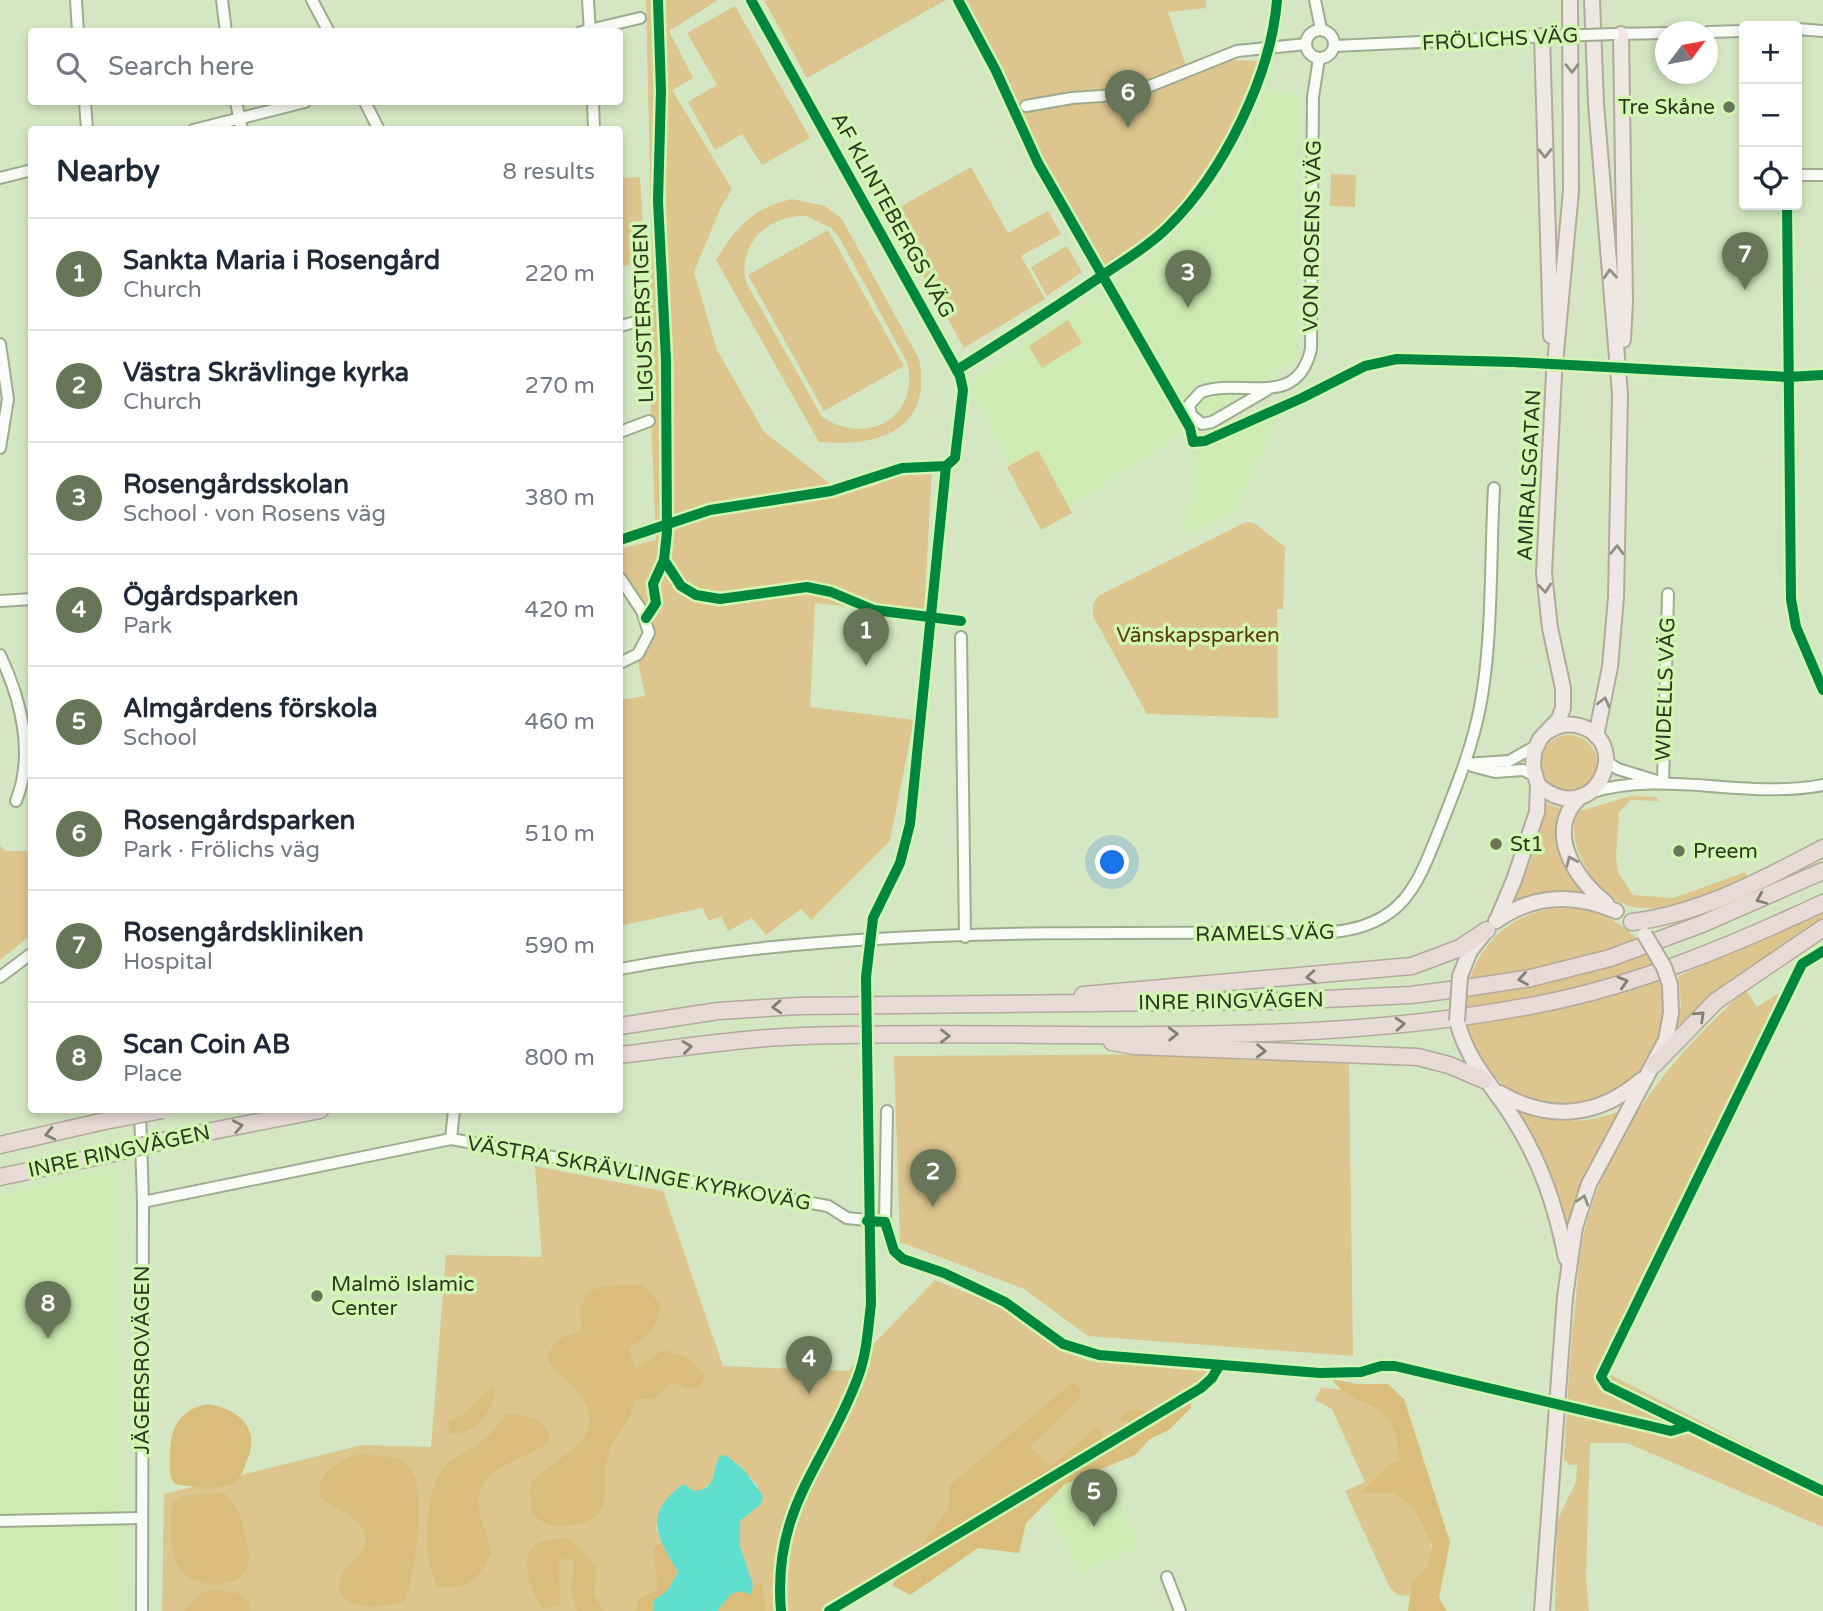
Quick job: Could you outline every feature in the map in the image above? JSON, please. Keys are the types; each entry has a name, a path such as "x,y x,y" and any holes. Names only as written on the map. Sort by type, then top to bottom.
{"highway":[{"path":"1632,922 1677,915 1736,892 1823,848"},
{"name":"INRE RINGVÄGEN","path":"623,1026 718,1011 845,1004 1034,1006 1282,1001 1411,995 1531,978 1610,958 1702,924 1823,871"},
{"name":"INRE RINGVÄGEN","path":"623,1055 751,1040 1287,1031 1408,1024 1543,1004 1713,952 1823,903"},
{"path":"1034,1006 1087,995 1412,967 1460,948 1492,925"},
{"path":"1651,1070 1716,1001 1823,928"},
{"path":"1072,1036 1135,1046 1418,1057 1450,1065 1488,1084"},
{"name":"INRE RINGVÄGEN","path":"0,1145 146,1113"},
{"name":"INRE RINGVÄGEN","path":"0,1177 305,1113"}],"main road":[{"name":"AMIRALSGATAN","path":"1568,1266 1559,1222 1544,1176 1516,1121 1463,1046 1457,1021 1456,998 1460,976 1470,951 1492,925 1531,832 1536,780 1532,761 1540,740 1559,719 1563,697 1550,628 1544,573 1554,374 1571,191 1570,0"},
{"path":"1592,0 1596,104 1620,394"},
{"path":"1596,736 1611,667 1616,597 1620,394 1625,301 1617,34"},
{"path":"1548,36 1548,296 1554,374"},
{"path":"1540,740 1569,725 1584,728 1596,736 1604,749 1607,762"},
{"name":"AMIRALSGATAN","path":"1542,1611 1568,1266 1588,1184 1666,1040 1671,1013 1670,985 1664,967 1645,935 1590,890 1567,853 1564,822 1570,807 1604,776 1607,762"},
{"path":"1536,780 1554,796 1584,795"},
{"name":"AMIRALSGATAN","path":"1492,925 1534,901 1555,898 1597,903 1616,911"},
{"name":"AMIRALSGATAN","path":"1488,1084 1535,1110 1580,1112 1603,1106 1623,1096 1651,1070"},
{"name":"AMIRALSGATAN","path":"1548,1546 1553,1611"}],"street":[{"path":"76,0 78,28"},
{"path":"222,0 226,28"},
{"path":"312,0 327,28"},
{"path":"587,28 588,0"},
{"path":"1315,0 1321,29"},
{"path":"599,28 640,18"},
{"path":"1321,29 1330,33 1335,46 1329,55 1319,58 1310,53 1306,44 1312,32 1321,29"},
{"path":"1802,29 1823,31"},
{"path":"1718,32 1739,31"},
{"name":"FRÖLICHS VÄG","path":"1335,46 1655,33"},
{"path":"1026,106 1072,98 1130,94 1237,51 1306,44"},
{"name":"VON ROSENS VÄG","path":"1267,390 1207,390 1194,397 1189,405 1191,415 1202,424 1212,422 1267,390 1298,377 1307,364 1311,349 1313,97 1319,58"},
{"path":"85,105 87,126"},
{"path":"236,105 241,126"},
{"path":"206,126 291,105"},
{"path":"367,105 378,126"},
{"path":"593,105 594,126"},
{"path":"0,178 28,171"},
{"path":"1802,175 1823,175"},
{"path":"623,325 647,319"},
{"path":"0,344 8,399 0,448"},
{"path":"623,431 649,421"},
{"name":"RAMELS VÄG","path":"623,969 737,950 858,941 1356,930 1387,916 1412,891 1424,870 1466,764 1483,685 1494,488"},
{"path":"623,539 650,530"},
{"path":"623,582 642,611 649,633 638,654 623,662"},
{"name":"WIDELLS VÄG","path":"1663,783 1668,594"},
{"path":"0,601 28,599"},
{"path":"961,637 965,937"},
{"path":"0,655 20,706 25,742 22,787 16,801"},
{"path":"1466,764 1509,761 1540,740"},
{"path":"1607,762 1618,769 1663,783"},
{"path":"1466,764 1495,772 1517,770 1536,780"},
{"path":"1584,795 1616,787 1663,783 1781,790 1823,785"},
{"path":"0,976 28,956"},
{"path":"887,1111 885,1222 890,1242 904,1259 944,1273 1005,1302 1063,1344 1099,1355 1320,1373 1362,1373"},
{"name":"JÄGERSROVÄGEN","path":"140,1113 143,1202 142,1611"},
{"path":"451,1139 454,1113"},
{"name":"VÄSTRA SKRÄVLINGE KYRKOVÄG","path":"143,1202 451,1139 828,1206 847,1218 885,1222"},
{"path":"0,1521 141,1518"},
{"path":"1167,1577 1180,1611"}],"shaded area":[{"path":"1266,90 1298,93 1298,358 1039,527 969,384 1149,258 1203,210 1251,128"},
{"path":"1280,414 1235,513 1184,536 1196,452"},
{"path":"118,1165 124,1611 0,1611 0,1196"},
{"path":"644,1285 661,1306 650,1331 629,1348 635,1369 663,1350 687,1359 705,1377 699,1388 689,1389 672,1382 654,1399 635,1399 627,1421 609,1451 602,1508 586,1522 553,1526 539,1520 531,1512 530,1484 584,1438 589,1426 589,1413 582,1397 553,1368 547,1356 557,1340 581,1330 580,1309 587,1292 603,1286"},
{"path":"1332,1379 1357,1384 1388,1384 1404,1399 1450,1542 1439,1598 1447,1611 1408,1611 1412,1581 1428,1567 1432,1545 1414,1508 1394,1493 1361,1493 1387,1466 1399,1460 1397,1438 1384,1413 1342,1390"},
{"path":"1073,1382 1082,1390 1078,1401 1030,1446 1050,1467 1098,1425 1107,1447 1135,1430 1132,1422 1119,1420 1127,1410 1167,1411 1191,1400 1191,1408 1169,1430 1150,1439 1135,1455 1065,1484 1026,1523 1019,1553 978,1548 910,1595 892,1585 948,1509 950,1485"},
{"path":"492,1387 495,1390 491,1407 481,1421 467,1430 451,1434 447,1421 464,1414"},
{"path":"207,1404 229,1411 245,1423 251,1440 244,1468 235,1482 222,1487 175,1484 170,1468 170,1447 174,1430 182,1416"},
{"path":"507,1414 535,1419 545,1427 550,1441 489,1476 478,1502 491,1553 472,1581 459,1586 439,1587 429,1563 427,1547 428,1513 435,1482 445,1466 481,1442"},
{"path":"359,1454 401,1458 413,1473 417,1487 419,1519 415,1556 405,1600 396,1604 362,1606 344,1598 340,1591 342,1574 364,1548 365,1534 353,1518 323,1500 320,1484 323,1476 335,1465"},
{"path":"1101,1464 1140,1546 1080,1574 1040,1493"},
{"path":"224,1493 241,1518 249,1562 245,1572 227,1583 194,1580 185,1575 173,1553 173,1503 183,1496"},
{"path":"558,1538 569,1538 596,1565 594,1595 604,1611 577,1611 571,1591 574,1560 565,1558 558,1562 561,1604 544,1610 540,1604 529,1578 527,1559 535,1545"},
{"path":"661,1544 678,1572 668,1591 654,1600 653,1611 635,1611 638,1600 658,1589 653,1547"},
{"path":"762,1584 766,1611 717,1611 731,1594 741,1590 750,1594 753,1585"},
{"path":"216,1590 237,1593 248,1600 250,1611 183,1611 203,1592"}],"green space":[{"path":"646,0 718,0 669,31 693,78 672,90 732,189 720,209 694,272 717,350 764,432 842,493 932,466 924,616 815,603 810,707 914,720 890,841 811,920 801,909 766,935 752,918 728,931 721,916 709,921 702,908 623,925 623,700 645,696 638,661 649,646 653,633 649,613 623,578 623,548 656,540 647,319 652,265"},
{"path":"764,0 946,0 807,78"},
{"path":"963,0 1206,0 1206,8 1168,12 1190,78 1229,60 1261,61 1217,154 1188,198 1153,236 1104,270 1028,137 1025,120"},
{"path":"735,6 810,138 762,165 742,134 715,150 688,102 717,85 687,33"},
{"path":"971,167 1008,233 1048,211 1061,234 1021,256 1045,299 964,348 889,213"},
{"path":"1331,174 1356,175 1355,207 1330,206"},
{"path":"640,177 645,261 623,266 623,178"},
{"path":"792,199 825,206 842,219 919,359 921,383 918,403 909,418 880,437 841,443 819,442 716,260 731,237 747,220 778,203","holes":["807,216 831,228 839,237 907,362 909,381 906,398 898,411 887,421 872,427 856,429 839,426 822,417 746,282 747,255 752,243 769,226 781,220"]},
{"path":"828,230 904,366 824,411 748,275"},
{"path":"1067,246 1082,272 1047,296 1031,267"},
{"path":"1068,320 1082,343 1042,368 1029,346"},
{"path":"1038,450 1072,513 1041,530 1007,467"},
{"name":"Vänskapsparken","path":"1246,522 1254,523 1285,547 1283,609 1277,609 1278,718 1147,714 1093,616 1093,605 1098,596"},
{"path":"1569,735 1580,737 1589,743 1595,752 1595,774 1589,783 1580,789 1569,791 1558,789 1549,783 1543,774 1541,763 1543,752 1549,743 1558,737"},
{"path":"1630,796 1656,797 1659,801 1631,800 1619,812 1616,857 1618,872 1633,895 1674,898 1745,872 1749,878 1705,896 1659,908 1637,907 1617,901 1599,887 1584,864 1576,845 1574,825 1577,812"},
{"path":"1543,802 1561,809 1564,852 1583,892 1540,893 1515,901 1534,852"},
{"path":"0,846 5,851 28,851 28,937 0,960"},
{"path":"1565,908 1603,916 1635,937 1656,969 1664,1007 1656,1045 1635,1077 1603,1098 1565,1106 1527,1098 1495,1077 1474,1045 1466,1007 1474,969 1495,937 1527,916"},
{"path":"1823,913 1823,925 1676,1031 1681,1003 1678,976"},
{"path":"1746,990 1757,1007 1784,990 1621,1327 1609,1374 1823,1484 1823,1527 1627,1443 1590,1443 1586,1577 1589,1611 1555,1611 1557,1521 1576,1482 1577,1465 1570,1465 1564,1460 1574,1317 1581,1251 1588,1219 1603,1176 1618,1146 1654,1088 1697,1037"},
{"path":"1192,1054 1349,1063 1353,1356 1088,1336 1024,1289 900,1242 894,1056"},
{"path":"1518,1111 1569,1121 1594,1119 1620,1111 1577,1196 1569,1241 1562,1206 1551,1173"},
{"path":"535,1166 663,1191 723,1366 848,1371 935,1280 999,1306 1048,1342 1086,1360 1210,1372 1203,1381 1161,1407 821,1611 717,1611 747,1570 740,1546 740,1521 761,1504 757,1485 735,1461 701,1491 694,1491 683,1485 655,1527 678,1572 653,1611 162,1611 164,1494 362,1445 431,1447 446,1255 542,1257"},
{"path":"1321,1388 1347,1391 1371,1401 1390,1418 1396,1429 1399,1454 1392,1490 1419,1514 1429,1532 1431,1542 1429,1568 1413,1581 1410,1596 1398,1595 1390,1588 1345,1491 1365,1482 1332,1409 1315,1400"}],"water":[{"path":"726,1455 745,1471 763,1496 761,1504 740,1521 740,1546 753,1585 750,1595 741,1591 731,1594 717,1611 653,1611 654,1600 668,1590 678,1572 664,1547 657,1526 662,1506 683,1484 694,1491 707,1487 713,1478 717,1461 720,1456"}],"cycle path":[{"name":"LIGUSTERSTIGEN","path":"646,618 656,603 653,584 664,560 667,532 666,360 658,201 661,91 658,0"},
{"name":"AF KLINTEBERGS VÄG","path":"623,539 710,510 831,491 902,468 946,466 955,458 963,390 960,376 751,0"},
{"path":"958,0 996,71 1038,163 1190,428 1193,442 1205,441 1302,398 1365,366 1397,359 1513,362 1787,377 1823,375"},
{"path":"957,370 1144,247 1168,227 1188,205 1225,151 1241,122 1265,60 1277,0"},
{"path":"1787,210 1791,599 1796,627 1823,690"},
{"path":"781,1611 780,1575 793,1514 845,1408 861,1368 867,1340 871,1304 866,977 873,918 900,863 910,824 946,466"},
{"path":"664,560 681,586 696,595 720,599 807,587 831,592 874,610 961,621"},
{"path":"1823,951 1802,964 1601,1377 1607,1386 1823,1491"},
{"path":"867,1221 885,1222 894,1251 903,1259 944,1273 1005,1302 1063,1344 1099,1355 1320,1373 1361,1372 1381,1366 1395,1366 1671,1431 1688,1426"},
{"path":"829,1611 1201,1388 1212,1378 1219,1366"}],"place":[{"name":"Tre Skåne","path":"1729,107"},
{"name":"Rosengårdsparken","path":"1128,128"},
{"name":"Rosengårdskliniken","path":"1745,290"},
{"name":"Rosengårdsskolan","path":"1188,308"},
{"name":"Sankta Maria i Rosengård","path":"866,666"},
{"name":"St1","path":"1496,844"},
{"name":"Preem","path":"1679,851"},
{"name":"Västra Skrävlinge kyrka","path":"933,1207"},
{"name":"Malmö Islamic Center","path":"317,1296"},
{"name":"Scan Coin AB","path":"48,1339"},
{"name":"Ögårdsparken","path":"809,1394"},
{"name":"Almgårdens förskola","path":"1094,1527"}]}
